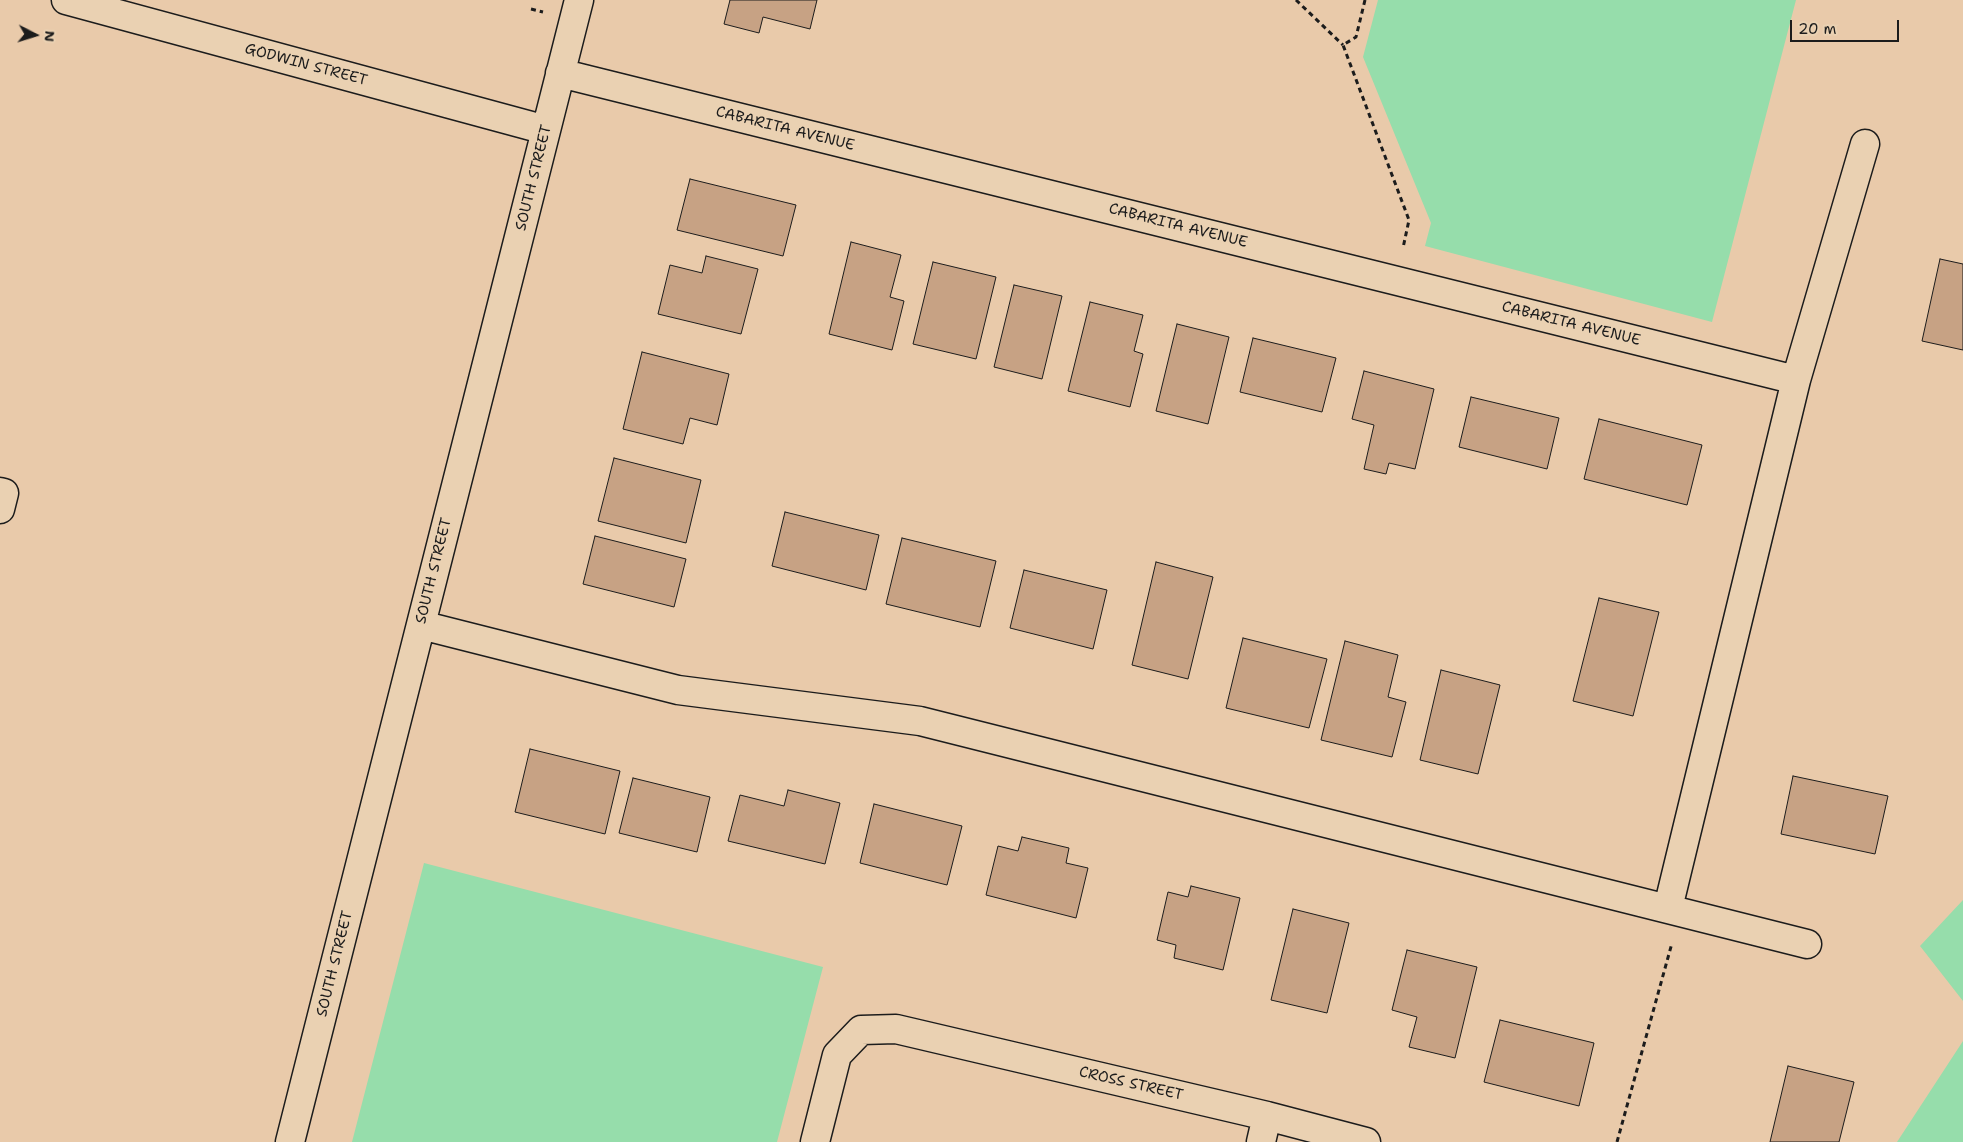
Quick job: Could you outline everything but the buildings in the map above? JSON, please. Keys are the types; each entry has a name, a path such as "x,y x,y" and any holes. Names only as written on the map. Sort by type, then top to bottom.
{"street":[{"name":"GODWIN STREET","path":"66,0 546,130"},
{"name":"SOUTH STREET","path":"290,1142 579,0"},
{"name":"CABARITA AVENUE","path":"560,73 1796,380"},
{"path":"1674,910 1796,380 1865,144"},
{"path":"0,492 4,493 0,509"},
{"path":"421,624 678,690 920,720 1807,944"},
{"name":"CROSS STREET","path":"815,1142 837,1055 861,1030 896,1029 1267,1116 1366,1142"},
{"path":"1261,1142 1267,1116"}],"path":[{"path":"1296,0 1342,45 1409,220 1402,251"},
{"path":"1342,45 1356,37 1365,0"},
{"path":"1616,1142 1674,910"}],"green space":[{"path":"1378,0 1796,0 1712,322 1425,246 1431,223 1363,57"},
{"path":"424,863 823,967 777,1142 352,1142"},
{"path":"1963,900 1963,1001 1920,946"},
{"path":"1963,1041 1963,1142 1897,1142"}]}
